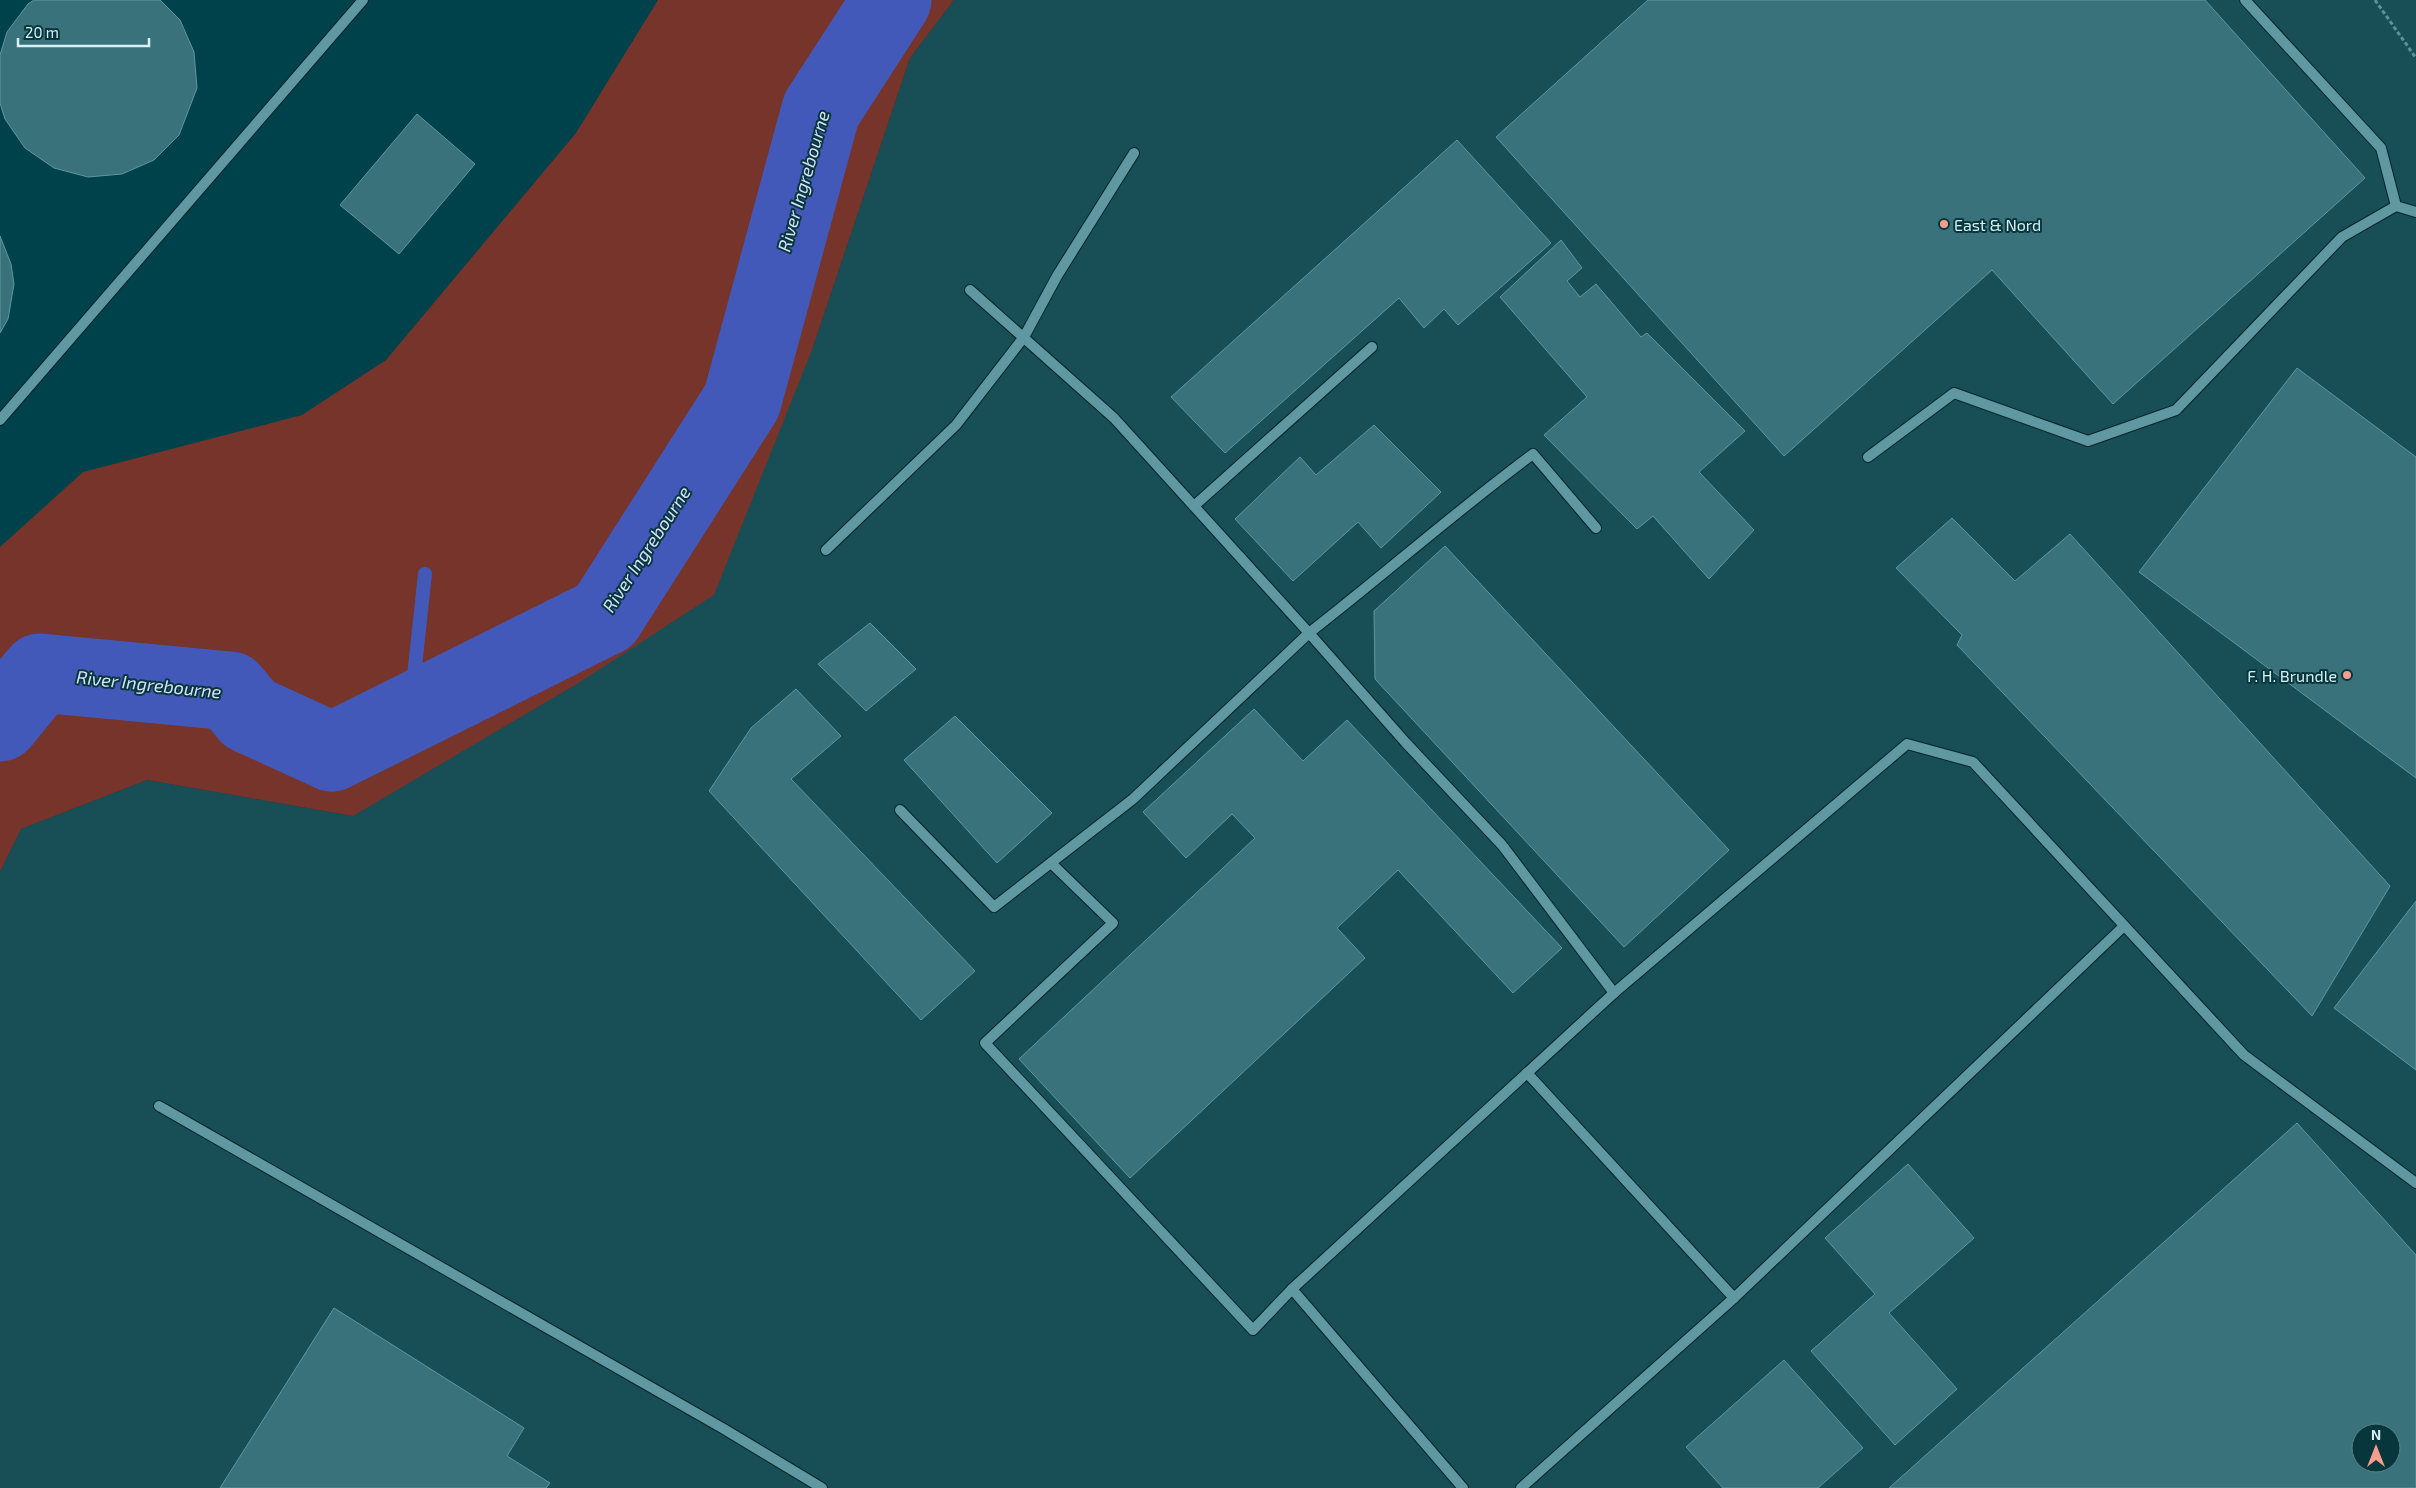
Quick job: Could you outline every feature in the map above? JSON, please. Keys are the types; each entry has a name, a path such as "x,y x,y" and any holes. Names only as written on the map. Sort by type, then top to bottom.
{"lane":[{"path":"0,420 363,0"},
{"path":"2245,0 2381,148 2396,206"},
{"path":"826,550 956,425 1024,337 1057,276 1134,153"},
{"path":"1868,457 1954,393 2088,441 2176,410 2342,237 2396,206 2416,212"},
{"path":"970,290 1114,418 1309,632 1406,743 1502,845 1614,993"},
{"path":"1194,506 1372,347"},
{"path":"900,810 994,907 1133,799 1309,632 1385,574 1464,505 1533,454 1596,528"},
{"path":"1052,863 1113,923 985,1043 1253,1330 1292,1289 1614,993 1907,744 1973,762 2244,1055 2416,1183"},
{"path":"1521,1488 1734,1298 2124,926"},
{"path":"1527,1073 1734,1298"},
{"path":"159,1106 724,1429 822,1488"},
{"path":"1292,1289 1463,1488"}],"path":[{"path":"2374,0 2416,58"}],"shaded area":[{"path":"658,0 954,0 910,58 812,350 714,595 580,682 353,816 147,780 21,829 0,872 0,547 83,472 302,415 386,360 576,133"},
{"path":"954,0 2416,0 2416,1488 0,1488 0,872 21,829 147,780 353,816 812,350 910,58"}],"building":[{"path":"34,0 160,0 180,20 194,52 197,88 179,135 154,160 122,174 88,177 54,168 25,148 5,119 0,103 0,55 7,32 28,4"},
{"name":"East & Nord","path":"1648,0 2205,0 2365,178 2113,404 1992,270 1784,456 1496,137"},
{"path":"417,114 475,164 399,254 340,205"},
{"path":"1457,140 1551,243 1458,325 1444,309 1424,328 1399,298 1225,453 1171,397"},
{"path":"0,236 11,264 14,284 8,319 0,333"},
{"path":"1561,240 1582,268 1567,281 1580,297 1596,284 1641,337 1647,333 1745,431 1699,472 1754,530 1709,579 1653,516 1637,529 1544,435 1587,397 1500,297"},
{"name":"F. H. Brundle","path":"2297,368 2416,457 2416,778 2139,572"},
{"path":"1374,425 1441,492 1381,548 1358,522 1293,581 1235,519 1300,457 1316,475"},
{"path":"1952,518 2015,581 2070,534 2390,886 2312,1016 1957,645 1962,635 1896,568"},
{"path":"1445,546 1729,850 1624,947 1375,679 1374,611"},
{"path":"870,623 916,669 866,711 818,664"},
{"path":"796,689 841,736 791,779 975,971 921,1020 709,791 751,728"},
{"path":"1254,709 1303,761 1347,720 1562,948 1513,993 1398,870 1337,928 1365,958 1130,1178 1019,1059 1255,838 1232,814 1186,858 1143,812"},
{"path":"955,716 1052,813 997,863 904,760"},
{"path":"2416,901 2416,1070 2334,1008"},
{"path":"2297,1123 2416,1255 2416,1488 1889,1488"},
{"path":"1908,1164 1974,1238 1889,1313 1957,1389 1895,1445 1811,1351 1875,1294 1825,1238"},
{"path":"334,1308 524,1428 507,1456 550,1483 546,1488 220,1488"},
{"path":"1784,1360 1863,1448 1818,1488 1723,1488 1686,1447"}],"waterway":[{"name":"River Ingrebourne","path":"0,722 40,673 230,691 249,714 332,752 605,616 742,401 821,110 892,0"},
{"path":"410,713 425,574"}],"place":[{"name":"East & Nord","path":"1944,224"},
{"name":"F. H. Brundle","path":"2347,675"}]}
